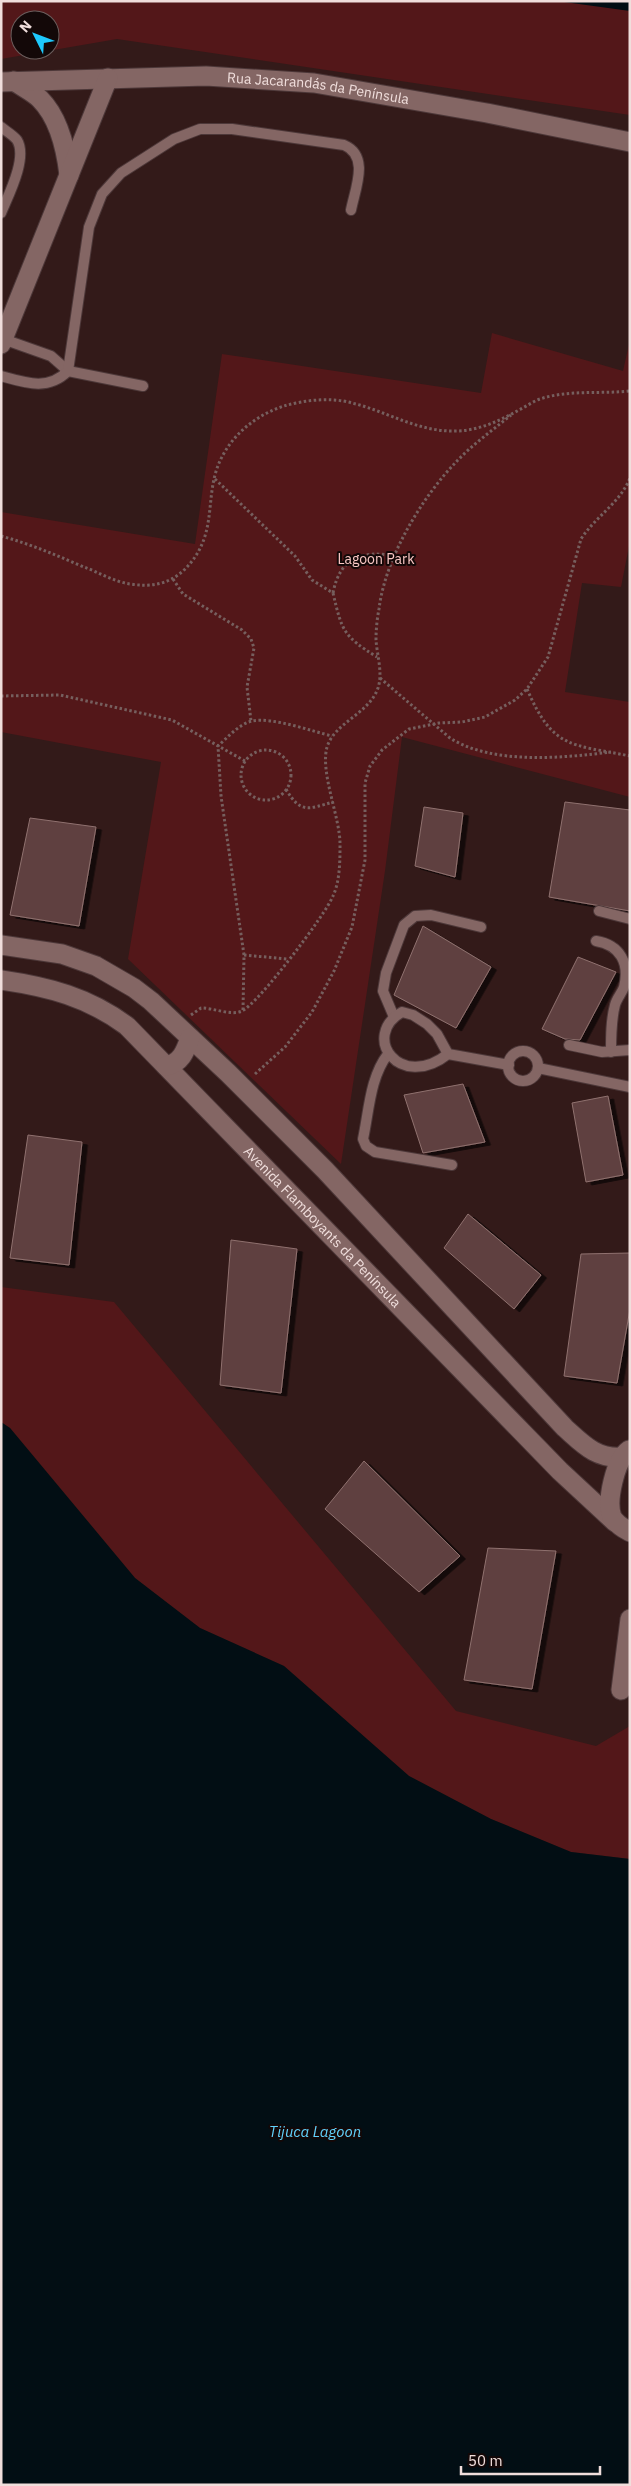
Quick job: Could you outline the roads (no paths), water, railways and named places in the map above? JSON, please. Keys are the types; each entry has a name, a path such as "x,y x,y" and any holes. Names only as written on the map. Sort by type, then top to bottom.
{"street":[{"name":"Rua Jacarandás da Península","path":"8,82 206,76 314,83 487,113 630,142"},
{"path":"2,341 108,78"},
{"path":"8,82 39,99 50,112 64,145 69,176"},
{"path":"1,945 62,954 96,966 134,988 241,1086 325,1170 565,1428 591,1451 602,1456 626,1453"},
{"name":"Avenida Flamboyants da Península","path":"1,980 74,996 108,1012 128,1026 560,1471 623,1527"},
{"path":"166,1066 180,1059 184,1033"},
{"path":"623,1527 610,1510 610,1501 618,1464 626,1453"},
{"path":"621,1690 630,1619"}],"lane":[{"path":"1,127 17,141 20,152 17,178 1,213"},
{"path":"1,376 26,383 45,384 59,380 68,371 89,227 102,194 121,173 165,144 200,129 232,128 344,144 352,148 360,163 351,210"},
{"path":"2,341 51,356 68,371 143,386"},
{"path":"599,911 630,919"},
{"path":"394,1017 383,991 386,974 404,925 415,916 431,915 481,928"},
{"path":"596,941 609,943 616,948 626,968 624,988 615,1004 610,1030 611,1052"},
{"path":"448,1054 437,1034 427,1024 413,1015 402,1012 394,1017 388,1027 384,1044 388,1054 402,1064 421,1068 438,1062 448,1054 509,1065"},
{"path":"568,1045 602,1052 630,1050"},
{"path":"528,1052 534,1056 538,1068 532,1079 519,1081 509,1072 509,1065 515,1054 528,1052"},
{"path":"388,1054 378,1066 363,1139 366,1146 375,1152 452,1165"},
{"path":"538,1068 630,1087"}],"water":[{"path":"557,1 630,1 630,11"},
{"name":"Tijuca Lagoon","path":"1,1422 10,1428 135,1578 200,1628 284,1666 409,1776 491,1819 571,1852 630,1859 630,2485 1,2485"}],"park label":[{"name":"Lagoon Park","path":"376,559"}]}
